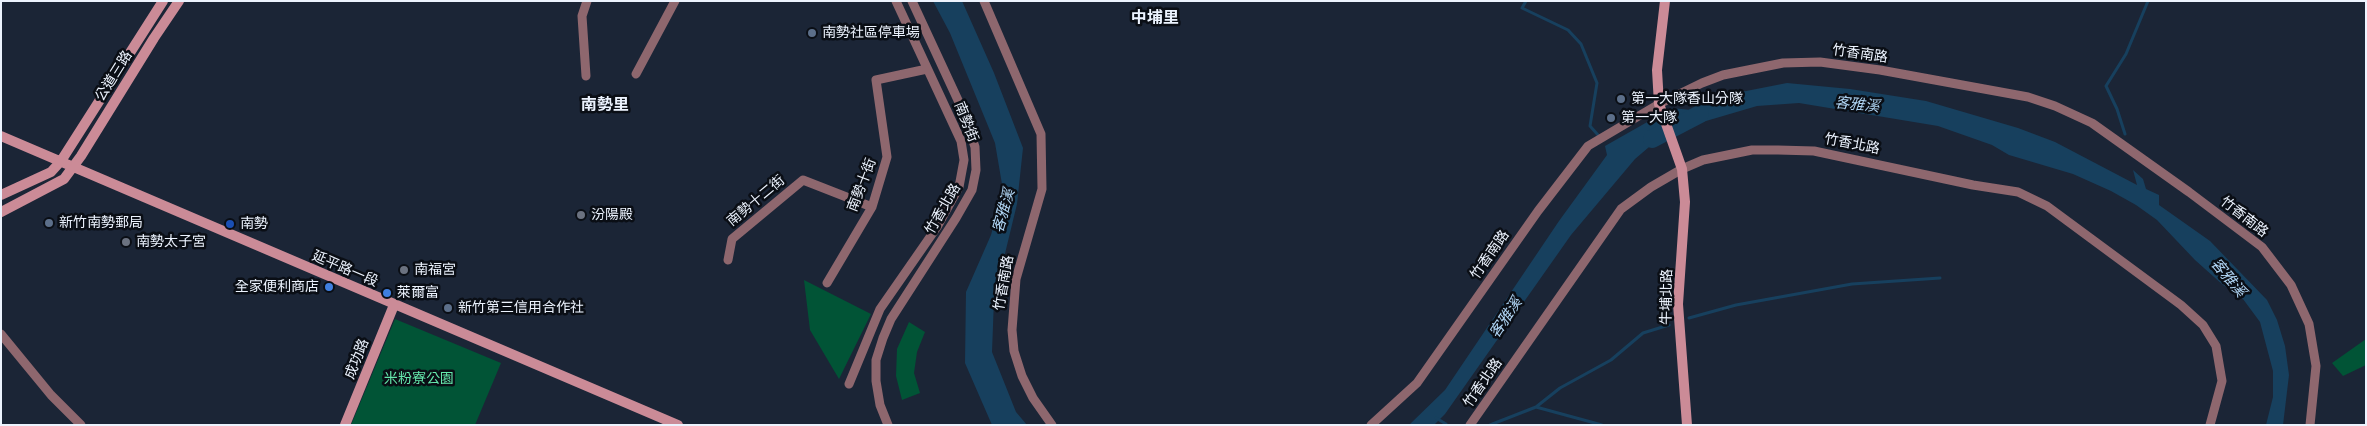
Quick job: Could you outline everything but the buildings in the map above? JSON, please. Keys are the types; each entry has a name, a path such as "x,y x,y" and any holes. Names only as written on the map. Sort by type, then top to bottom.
{"street":[{"name":"公道三路","path":"61,162 163,1"},
{"name":"公道三路","path":"1,212 64,179 74,167 179,1"},
{"path":"586,76 582,16 587,1"},
{"path":"636,74 675,1"},
{"name":"南勢街","path":"849,384 880,309 937,228 959,186 964,160 961,141 896,1"},
{"name":"竹香北路","path":"888,425 880,406 876,381 876,360 883,338 891,319 972,190 976,170 975,147 963,111 912,1"},
{"name":"竹香南路","path":"984,1 1041,134 1042,189 1016,279 1012,330 1014,351 1022,376 1033,398 1052,425"},
{"path":"1659,104 1657,70 1665,1"},
{"name":"竹香南路","path":"1371,425 1417,383 1533,219 1588,146 1659,104 1702,83 1730,73 1783,63 1820,62 1880,70 2028,97 2056,106 2092,124 2124,145 2262,247 2291,285 2309,324 2316,366 2310,425"},
{"name":"南勢十街","path":"827,283 872,206 887,157 876,80 927,69"},
{"name":"牛埔北路","path":"1659,104 1682,169 1685,202 1678,304 1686,425"},
{"name":"延平路一段","path":"1,136 678,425"},
{"name":"竹香北路","path":"1470,425 1621,209 1651,187 1682,169 1703,160 1752,150 1814,150 1973,185 2018,192 2047,206 2181,305 2203,325 2216,346 2222,381 2210,425"},
{"path":"1,195 51,172 61,162"},
{"name":"南勢十二街","path":"728,260 732,239 802,180 872,206"},
{"name":"成功路","path":"345,425 394,305"},
{"path":"1,334 51,396 80,425"}],"green space":[{"path":"804,280 871,314 839,379 810,330"},
{"name":"米粉寮公園","path":"395,319 501,363 475,425 351,425"},
{"path":"909,322 925,332 917,352 914,373 920,393 902,400 896,376 897,349"},
{"path":"2366,339 2366,365 2343,376 2332,363"}],"water":[{"name":"客雅溪","path":"933,1 962,1 994,73 1023,148 1017,204 994,299 992,352 1016,412 1027,425 992,425 965,363 966,292 991,235 1003,190 995,143 950,33"},
{"name":"客雅溪","path":"1787,83 1850,89 1926,101 2018,128 2055,142 2137,185 2133,170 2143,179 2146,189 2159,195 2159,205 2210,241 2267,300 2277,320 2285,346 2289,375 2283,425 2266,425 2273,397 2273,371 2260,322 2243,299 2223,285 2195,260 2157,220 2136,205 2111,191 2073,174 2009,155 1992,145 1938,126 1799,103 1757,106 1689,126 1676,124 1635,159 1571,235 1445,414 1434,425 1409,425 1445,390 1559,221 1607,155 1605,146 1672,108 1691,110 1719,97"}],"waterway":[{"path":"1526,1 1522,8 1568,30 1581,44 1597,83 1590,126 1598,135"},
{"path":"2125,134 2117,109 2106,86 2126,54 2148,1"},
{"name":"客雅溪","path":"1652,139 1700,114"},
{"path":"1689,318 1736,305 1852,284 1940,278"},
{"path":"1536,407 1560,388 1611,360 1643,333 1669,325"},
{"path":"1490,425 1536,407 1602,425"},
{"path":"1436,418 1446,424"}],"place":[{"name":"南勢社區停車場","path":"812,33"},
{"name":"第一大隊香山分隊","path":"1621,99"},
{"name":"第一大隊","path":"1611,118"},
{"name":"汾陽殿","path":"581,215"},
{"name":"新竹南勢郵局","path":"49,223"},
{"name":"南勢","path":"230,224"},
{"name":"南勢太子宮","path":"126,242"},
{"name":"南福宮","path":"404,270"},
{"name":"全家便利商店","path":"329,287"},
{"name":"萊爾富","path":"387,293"},
{"name":"新竹第三信用合作社","path":"448,308"}],"district":[{"name":"中埔里","path":"1155,18"},
{"name":"南勢里","path":"605,105"}]}
